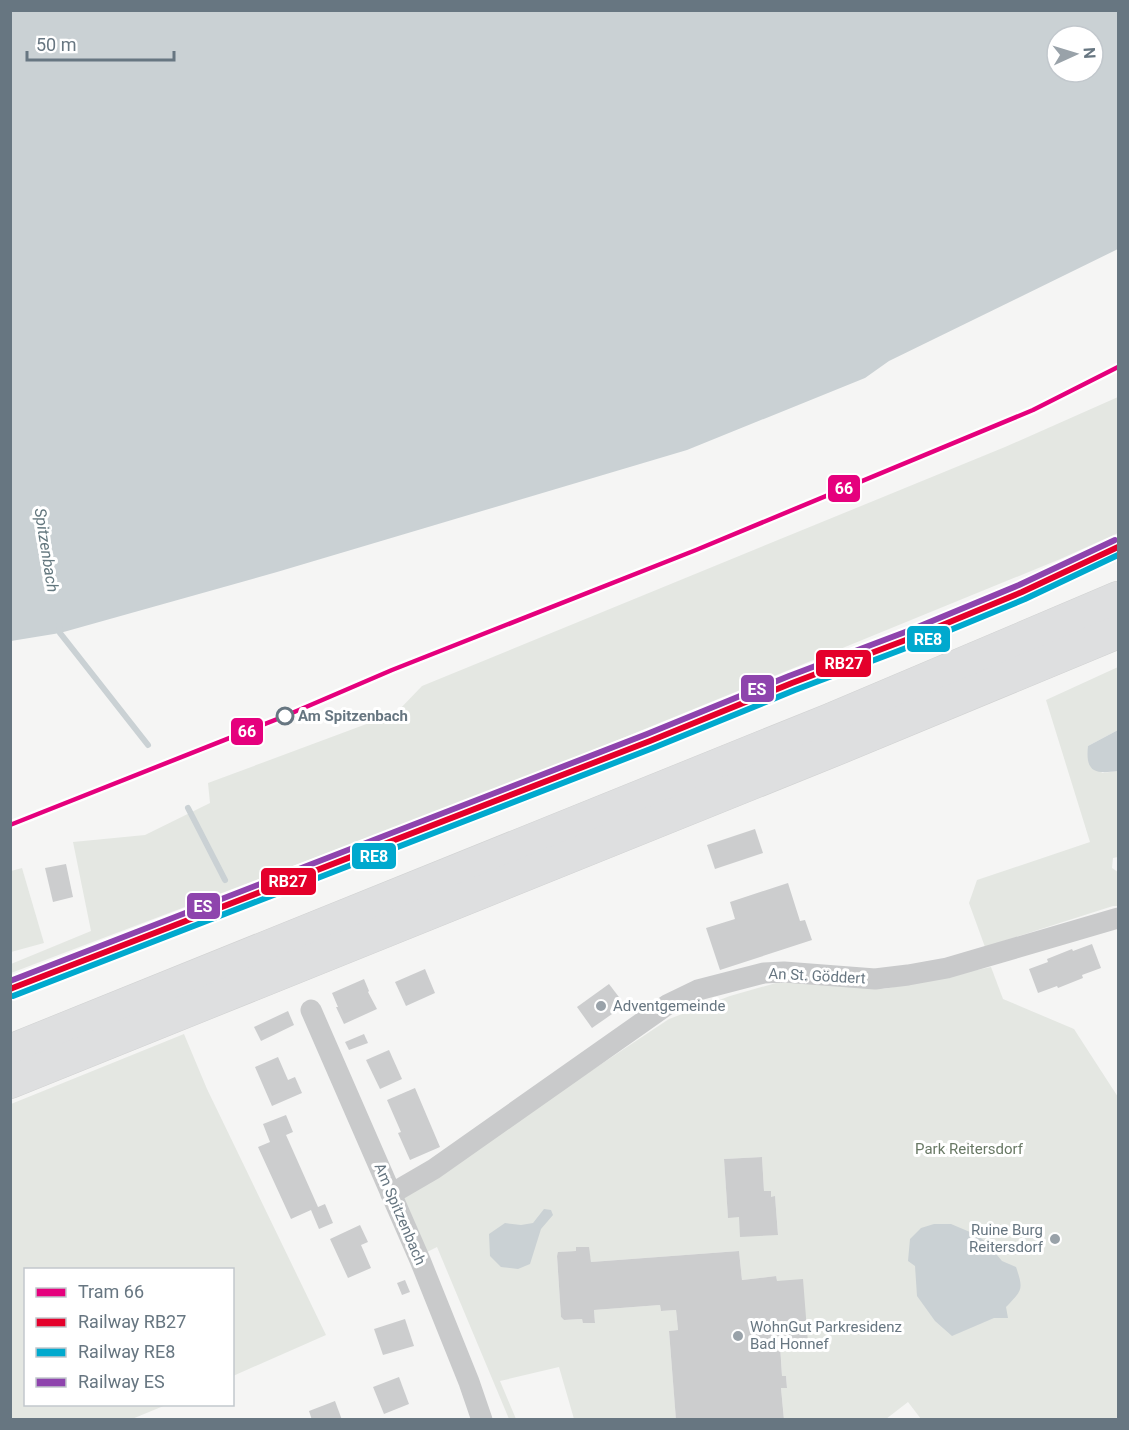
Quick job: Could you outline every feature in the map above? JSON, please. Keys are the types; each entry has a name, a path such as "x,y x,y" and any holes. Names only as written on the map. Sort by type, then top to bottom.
{"highway":[{"path":"10,1051 830,720 1119,598"},
{"path":"10,1082 836,749 1119,632"}],"street":[{"name":"An St. Göddert","path":"392,1194 434,1169 667,1005 698,990 764,973 784,972 875,979 908,975 947,968 1119,918"},
{"name":"Am Spitzenbach","path":"312,1010 420,1260 482,1419"}],"green space":[{"path":"1118,397 1118,533 1058,560 530,776 11,973 11,964 91,931 73,842 145,835 210,803 208,783 396,713 422,686 1005,447"},
{"path":"1118,667 1118,730 1088,746 1102,773 1118,771 1118,857 1113,858 1112,868 1118,872 1118,906 985,947 969,903 977,880 1090,842 1046,700"},
{"path":"22,868 44,943 11,952 11,871"},
{"name":"Park Reitersdorf","path":"991,967 1003,999 1074,1029 1118,1097 1118,1419 921,1419 908,1402 886,1419 784,1419 781,1388 787,1387 786,1376 782,1376 776,1276 742,1280 739,1251 591,1262 588,1247 577,1247 576,1251 559,1252 557,1256 561,1317 564,1320 582,1319 584,1323 595,1322 594,1310 660,1305 661,1311 676,1310 678,1330 669,1331 676,1419 574,1419 559,1367 500,1381 516,1419 509,1419 437,1247 423,1254 401,1197 669,1019 730,996 790,979 884,989","holes":["762,1157 764,1191 771,1191 771,1197 775,1197 778,1234 739,1217 728,1217 724,1159"]},
{"path":"184,1034 207,1089 326,1335 234,1376 234,1268 24,1268 24,1406 164,1406 132,1419 11,1419 11,1104"}],"water":[{"path":"11,10 1118,11 1118,249 889,361 865,378 687,450 277,572 60,633 11,641"},
{"path":"1118,730 1118,771 1098,772 1094,770 1088,762 1088,746"},
{"path":"544,1209 551,1210 553,1215 541,1229 530,1264 518,1269 501,1267 490,1256 489,1234 505,1223 521,1225 533,1223"},
{"path":"934,1224 951,1224 977,1235 1002,1261 1016,1267 1021,1285 1018,1293 1006,1307 1008,1318 994,1318 952,1336 935,1321 917,1296 915,1266 908,1261 910,1239 921,1228"}],"building":[{"path":"755,829 763,853 715,869 707,845"},
{"path":"66,864 73,897 53,902 45,868"},
{"path":"788,883 800,921 805,920 812,940 720,970 706,928 735,919 730,902"},
{"path":"1092,944 1101,968 1058,988 1057,986 1038,993 1029,969 1072,949 1073,951"},
{"path":"425,969 435,993 406,1006 395,982"},
{"path":"364,979 377,1009 344,1024 332,993"},
{"name":"Adventgemeinde","path":"609,984 625,1005 592,1028 577,1007"},
{"path":"288,1011 294,1025 261,1041 254,1027"},
{"path":"364,1034 368,1043 349,1050 345,1042"},
{"path":"389,1050 402,1079 380,1089 366,1060"},
{"path":"278,1057 288,1080 295,1077 302,1093 272,1106 255,1067"},
{"path":"415,1088 440,1147 410,1160 387,1100"},
{"path":"286,1115 293,1132 286,1135 318,1207 325,1204 333,1223 319,1229 311,1210 291,1219 258,1147 270,1142 263,1124"},
{"path":"762,1157 764,1191 771,1191 771,1197 775,1196 778,1235 740,1237 739,1217 728,1218 724,1159"},
{"path":"360,1225 368,1242 361,1245 371,1268 348,1278 330,1239"},
{"name":"WohnGut Parkresidenz Bad Honnef","path":"576,1247 589,1247 591,1262 739,1251 742,1280 776,1276 777,1281 803,1279 808,1343 780,1345 782,1376 786,1376 787,1388 781,1388 784,1420 676,1420 669,1331 678,1330 676,1310 661,1311 660,1305 594,1310 595,1323 583,1323 582,1319 564,1320 561,1317 557,1256 558,1252 576,1251"},
{"path":"405,1280 410,1292 402,1295 397,1283"},
{"path":"405,1319 414,1346 383,1355 374,1329"},
{"path":"399,1377 409,1404 384,1414 373,1387"},
{"path":"335,1401 342,1420 312,1420 309,1411"}],"waterway":[{"name":"Spitzenbach","path":"59,626 60,633 148,745"},
{"name":"Spitzenbach","path":"188,808 225,880"}],"tram line":[{"name":"66","path":"10,825 696,550 1033,410 1118,367"}],"rail line":[{"name":"ES","path":"10,981 908,631 1019,585 1115,540"},
{"name":"RB27","path":"10,989 911,638 1022,592 1118,547"},
{"name":"RE8","path":"13,996 914,645 1025,599 1118,555"}],"place":[{"name":"Am Spitzenbach","path":"285,716"},
{"name":"Adventgemeinde","path":"601,1006"},
{"name":"Ruine Burg Reitersdorf","path":"1055,1239"},
{"name":"WohnGut Parkresidenz Bad Honnef","path":"738,1336"}]}
